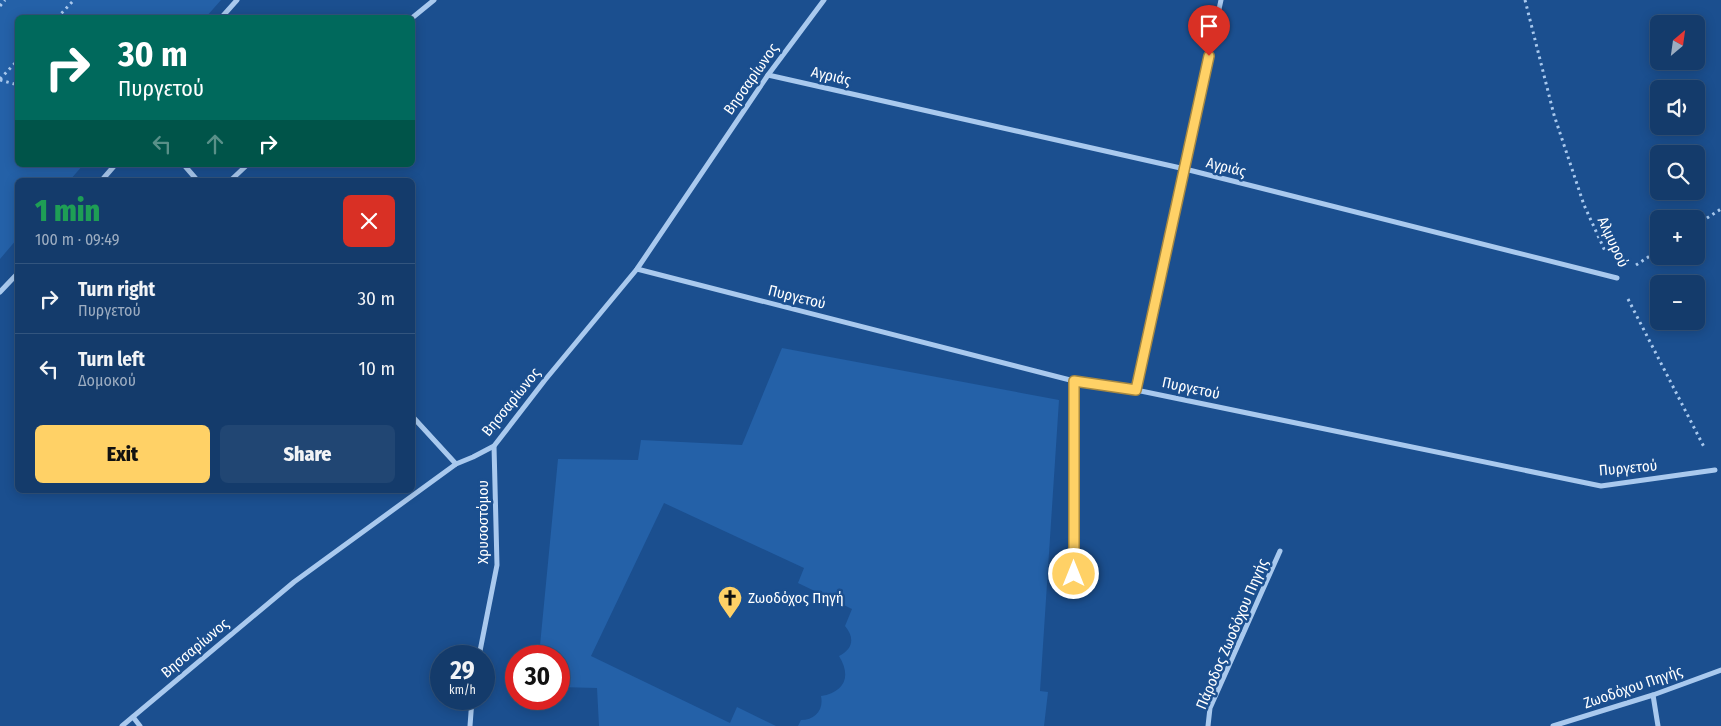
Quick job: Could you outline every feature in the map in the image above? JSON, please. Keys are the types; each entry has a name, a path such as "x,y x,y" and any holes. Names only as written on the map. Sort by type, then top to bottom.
{"street":[{"path":"224,15 237,0"},
{"path":"415,16 434,0"},
{"name":"Βησσαρίωνος","path":"122,726 294,582 456,464 494,446 545,380 637,269 768,74 824,0"},
{"path":"1136,390 1221,0"},
{"name":"Αγριάς","path":"768,74 1185,169 1617,278"},
{"path":"104,178 113,167"},
{"path":"186,167 196,178"},
{"path":"233,178 245,167"},
{"name":"Πυργετού","path":"637,269 1074,381 1136,390 1601,486 1716,470"},
{"path":"0,292 15,276"},
{"path":"1074,381 1074,594"},
{"path":"415,419 456,464"},
{"name":"Χρυσοστόμου","path":"481,645 497,565 494,446"},
{"name":"Πάροδος Ζωοδόχου Πηγής","path":"1208,726 1210,708 1280,551"},
{"name":"Ζωοδόχου Πηγής","path":"1553,726 1653,695 1721,670"},
{"path":"1653,695 1658,726"},
{"path":"470,726 471,710"},
{"path":"133,717 140,726"}],"path":[{"path":"0,6 5,0"},
{"path":"60,15 74,0"},
{"name":"Αλμυρού","path":"1525,0 1554,115 1581,196 1617,278 1716,470"},
{"path":"15,63 0,80 15,84"},
{"path":"1705,219 1721,209"}],"shaded area":[{"path":"0,0 221,0 208,15 15,15 15,167 81,167 72,178 15,178 15,241 0,259"},
{"path":"782,348 1059,400 1040,691 1048,692 1044,726 798,726 801,720 814,716 820,710 821,696 835,691 844,682 845,671 839,656 850,647 851,639 845,626 852,609 798,583 804,568 664,503 591,656 730,723 737,707 776,726 599,726 597,688 570,687 570,645 540,645 558,459 638,460 641,440 742,445"}],"place":[{"name":"Ζωοδόχος Πηγή","path":"730,619"}],"route":[{"path":"1074,574 1074,381 1136,390 1209,56"}]}
